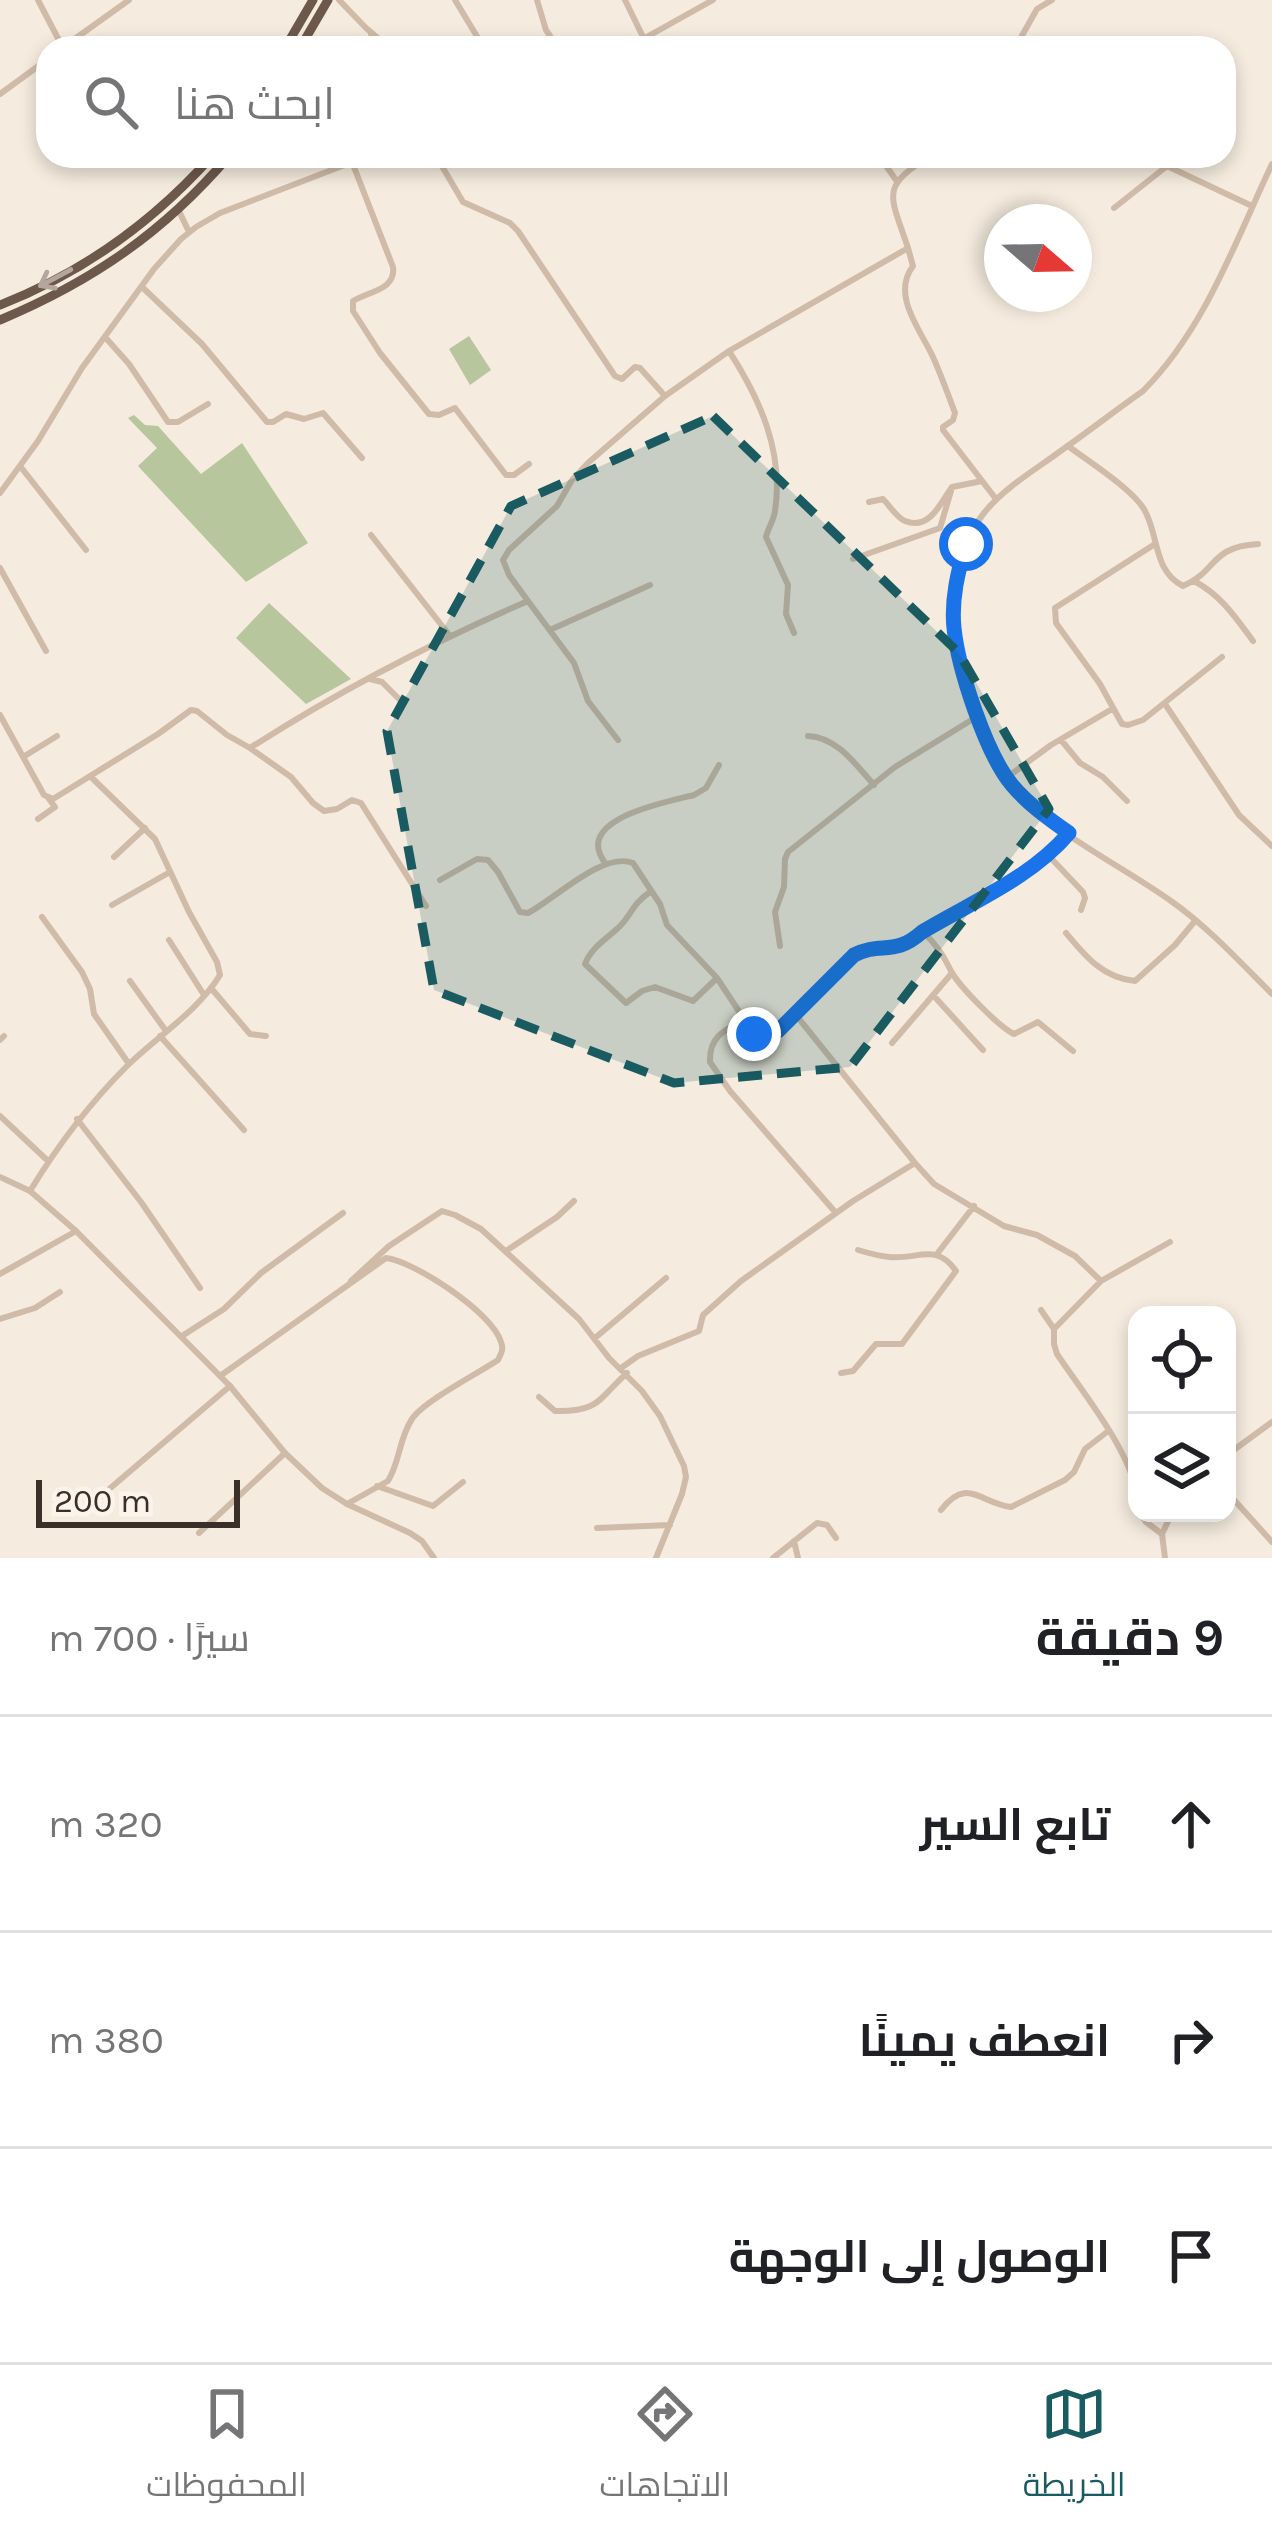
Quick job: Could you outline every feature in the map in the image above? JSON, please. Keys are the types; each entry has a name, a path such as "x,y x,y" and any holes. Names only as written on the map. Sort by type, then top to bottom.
{"highway":[{"path":"292,36 313,0"},
{"path":"306,36 328,0"},
{"path":"0,305 115,244 161,209 200,168"},
{"path":"0,320 86,279 128,252 179,211 218,168"}],"street":[{"path":"38,0 57,36"},
{"path":"80,36 129,0"},
{"path":"339,0 375,36"},
{"path":"455,0 477,36"},
{"path":"537,0 550,36"},
{"path":"626,0 643,36"},
{"path":"649,36 713,0"},
{"path":"1022,36 1032,15 1052,0"},
{"path":"369,31 372,36"},
{"path":"0,94 36,67"},
{"path":"1272,164 1178,353 1143,391 996,499 976,523 966,544 953,624 978,716 1006,778 1069,833 1174,903 1272,994"},
{"path":"0,493 82,368 168,252 189,232 220,214 337,168"},
{"path":"354,168 394,276 381,289 353,301 352,311 429,414 455,408 506,475 529,464"},
{"path":"443,168 463,202 518,231 615,376 622,379 640,368 665,396"},
{"path":"888,168 896,180"},
{"path":"914,168 896,180 892,197 914,266 904,284 907,302 955,413 943,430 996,499"},
{"path":"1114,208 1164,168"},
{"path":"1171,168 1252,206"},
{"path":"179,211 189,232"},
{"path":"618,740 588,700 574,663 504,567 505,555 556,506 589,462 665,396 730,351 908,248"},
{"path":"142,286 202,344 267,422 286,414 304,419 323,413 362,458"},
{"path":"105,337 168,422 178,422 208,404"},
{"path":"730,351 767,422 776,478 775,513 766,537 788,585 786,614 794,633"},
{"path":"1068,446 1145,509 1161,564 1177,584 1194,581 1230,548 1258,544"},
{"path":"20,466 86,550"},
{"path":"0,475 7,483"},
{"path":"869,502 883,499 899,518 915,522 933,516 952,488 982,481"},
{"path":"853,559 940,528 952,488"},
{"path":"371,535 450,636"},
{"path":"1155,544 1055,608 1056,623 1100,683 1122,724 1143,720 1222,657"},
{"path":"0,568 46,651"},
{"path":"1194,581 1224,602 1253,641"},
{"path":"551,629 650,585"},
{"path":"250,748 366,679 528,602"},
{"path":"366,679 382,682 400,701"},
{"path":"1165,704 1239,814 1272,846"},
{"path":"1006,778 1112,709"},
{"path":"49,799 91,777 190,710 196,711 291,777 324,811 352,800 361,803 426,906"},
{"path":"0,716 55,807 38,819"},
{"path":"780,946 775,912 788,852 932,742 978,716"},
{"path":"23,757 57,736"},
{"path":"808,736 829,740 874,785"},
{"path":"1061,740 1080,763 1127,801"},
{"path":"606,864 598,844 614,820 694,795 706,788 719,765"},
{"path":"30,1191 77,1119 220,975 155,839 91,777"},
{"path":"114,857 145,828"},
{"path":"440,880 477,859 488,860 520,911 528,913 606,864 619,859 633,863 660,904 667,925 717,977 754,1034 764,1037 796,1016 854,955 901,947 1048,855 1069,833"},
{"path":"1048,855 1083,892 1082,910"},
{"path":"112,904 170,872"},
{"path":"650,892 636,901 623,924 588,955 585,964 628,1003 641,991 656,987 693,1001 717,977"},
{"path":"42,917 82,972 94,1014 129,1064"},
{"path":"1066,933 1094,964 1120,979 1135,981 1195,921"},
{"path":"922,932 942,951 952,973 1008,1031 1021,1033 1038,1022 1073,1052"},
{"path":"169,940 204,995"},
{"path":"892,1043 952,973"},
{"path":"130,980 163,1033 244,1130"},
{"path":"211,988 250,1034 266,1036"},
{"path":"933,994 983,1050"},
{"path":"796,1016 934,1184 1004,1226 1037,1235 1069,1252 1101,1281"},
{"path":"744,1021 719,1034 710,1062 836,1213"},
{"path":"0,1115 48,1161"},
{"path":"77,1119 200,1288"},
{"path":"539,1397 554,1411 594,1405 638,1356 699,1331 703,1315 742,1281 915,1163"},
{"path":"0,1177 30,1191 76,1231 230,1386 285,1453 322,1488 410,1533 434,1558"},
{"path":"506,1251 574,1201"},
{"path":"937,1254 974,1206"},
{"path":"346,1288 389,1246 442,1211 481,1229 578,1318 660,1416 684,1466 685,1485 656,1558"},
{"path":"182,1336 224,1309 261,1273 343,1214"},
{"path":"0,1274 76,1231"},
{"path":"1054,1329 1101,1281 1170,1242"},
{"path":"841,1373 853,1371 876,1344 902,1344 956,1268 937,1254 886,1257 858,1250"},
{"path":"220,1376 386,1258 436,1280 470,1305 496,1332 502,1345 498,1360 414,1416 392,1474 347,1504"},
{"path":"595,1338 667,1278"},
{"path":"0,1319 34,1308 60,1292"},
{"path":"1041,1310 1054,1329 1058,1354 1128,1466"},
{"path":"94,1502 230,1386"},
{"path":"1236,1449 1272,1423"},
{"path":"941,1510 960,1493 974,1493 1011,1507 1066,1480 1085,1449 1108,1432"},
{"path":"199,1533 285,1453"},
{"path":"376,1486 434,1506 463,1482"},
{"path":"1236,1502 1272,1542"},
{"path":"1146,1522 1162,1534"},
{"path":"1165,1558 1162,1534 1168,1522"},
{"path":"773,1558 817,1523 826,1525 836,1538"},
{"path":"597,1528 670,1525"},
{"path":"794,1541 798,1558"}],"highlighted area":[{"path":"713,416 959,653 1049,809 850,1067 674,1083 434,990 387,731 511,506"}],"green space":[{"path":"469,336 491,370 470,385 449,349"},
{"path":"134,415 145,425 158,426 201,474 242,443 308,543 246,582 138,466 157,448 128,418"},
{"path":"269,603 351,679 306,704 236,638"}],"route":[{"path":"754,1034 771,1036 779,1030 854,955 906,945 1034,865 1069,833 1013,787 999,767 978,716 953,624 966,544"}]}
